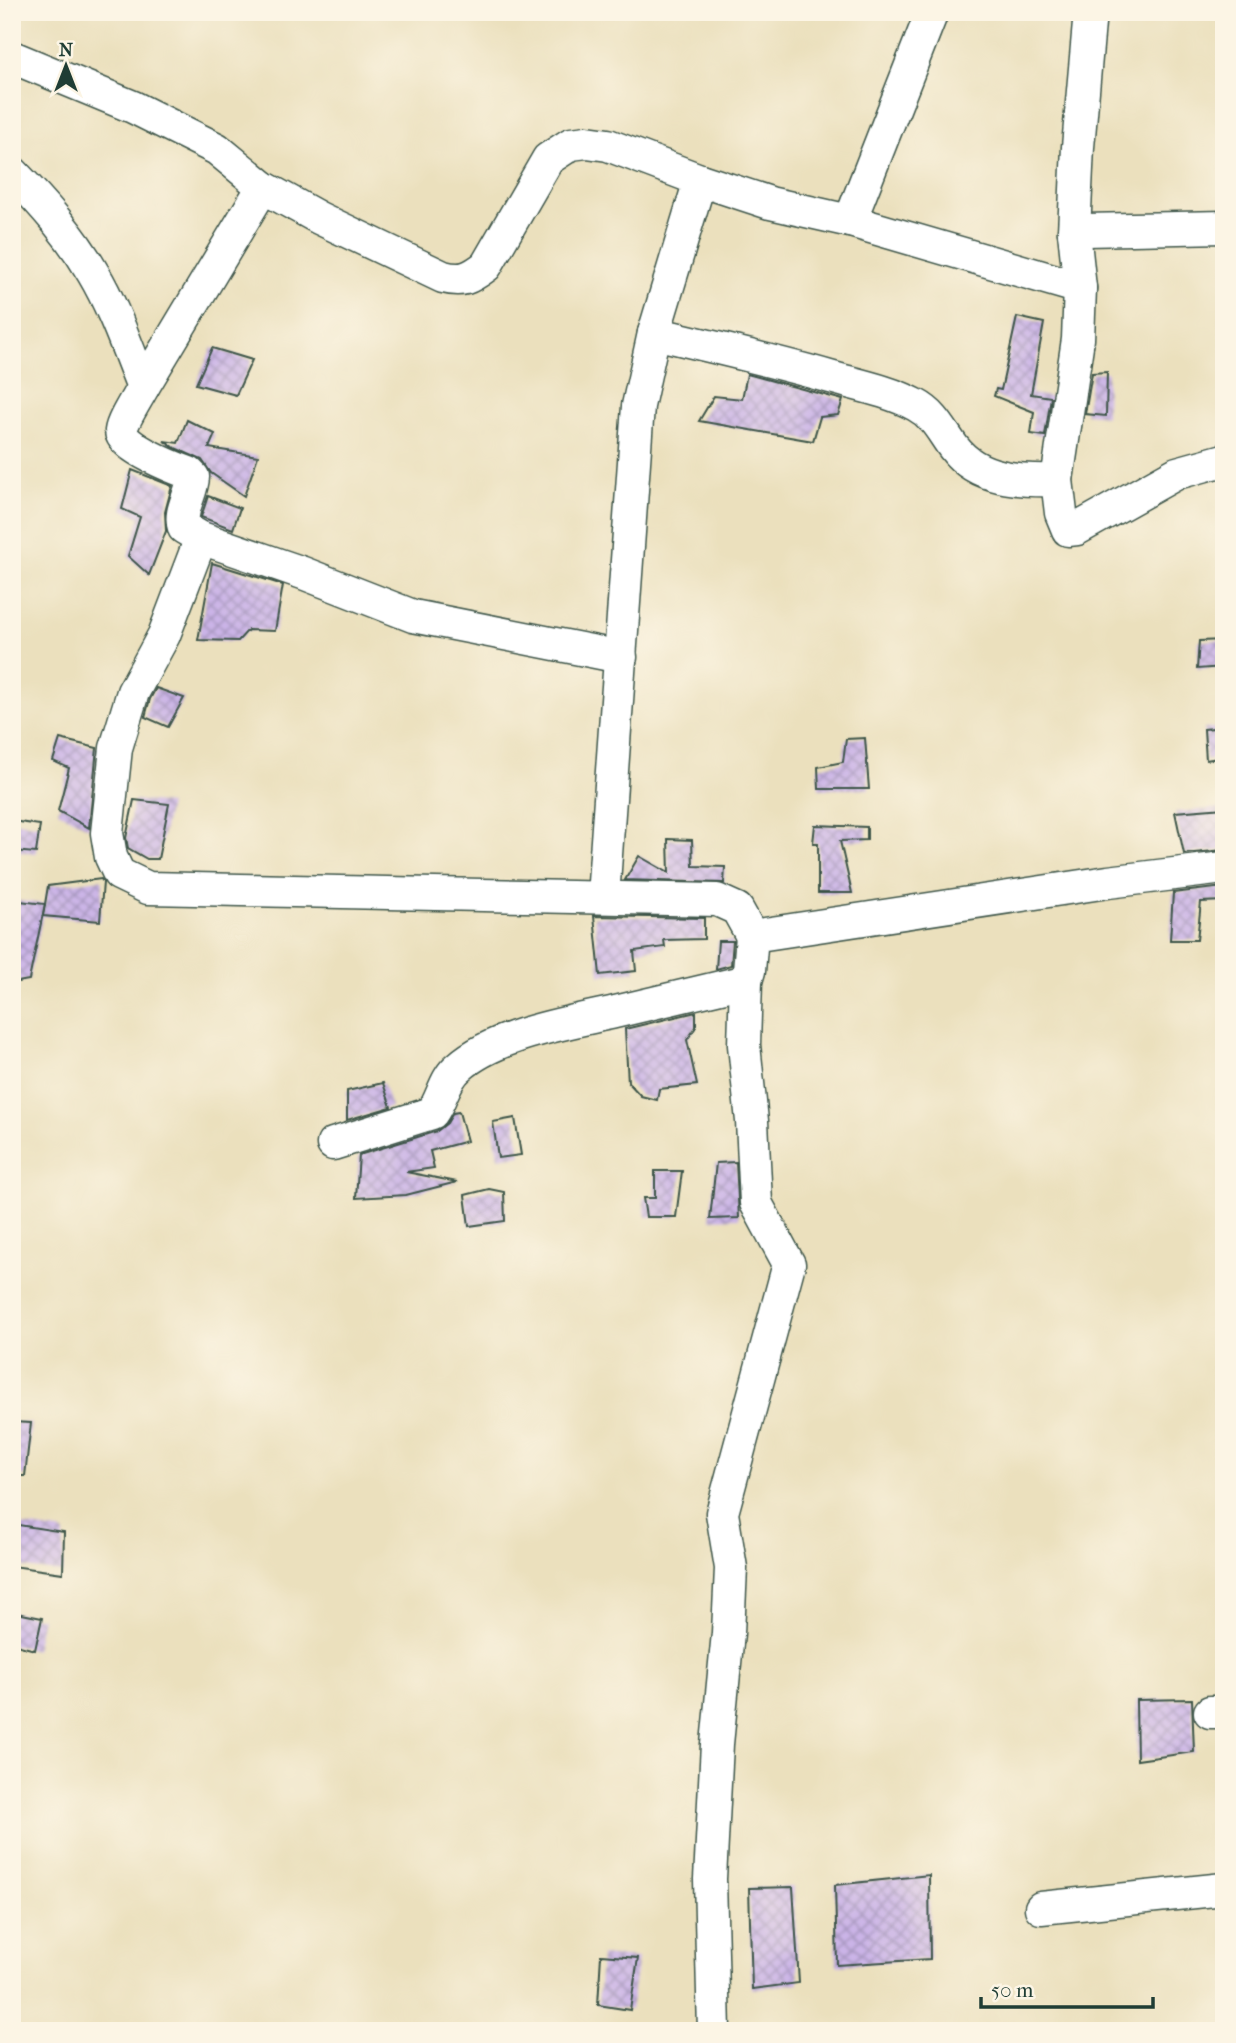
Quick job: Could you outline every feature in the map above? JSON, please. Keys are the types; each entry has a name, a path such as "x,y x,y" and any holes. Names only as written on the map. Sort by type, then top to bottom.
{"street":[{"path":"850,221 932,12"},
{"path":"1090,12 1078,147 1074,233 1080,288 1078,339 1057,480 1065,525 1068,530 1073,531 1177,473 1224,460"},
{"path":"12,57 134,107 217,149 263,187 319,218 443,277 461,280 486,266 548,159 571,144 587,142 608,145 770,203 850,221 1080,288"},
{"path":"12,172 49,210 95,275 143,387"},
{"path":"603,897 638,406 653,333 700,180"},
{"path":"263,187 143,387 121,429 122,437 127,443 191,474 193,482 181,518 184,528 201,538 303,573 413,616 621,657"},
{"path":"1074,233 1086,230 1224,226"},
{"path":"653,333 764,358 873,389 916,405 932,416 955,450 971,463 995,476 1024,481 1057,480"},
{"path":"201,538 164,635 134,692 116,748 107,833 111,857 119,874 148,888 717,900 737,909 752,936 746,981 744,1045 757,1203 789,1264 722,1513 731,1568 728,1633 717,1744 710,1880 714,2031"},
{"path":"752,936 1108,882 1224,868"},
{"path":"332,1144 432,1113 448,1079 459,1066 509,1039 565,1023 746,981"},
{"path":"1041,1908 1224,1889"}],"building":[{"path":"1017,317 1044,323 1031,394 1051,397 1045,436 1031,434 1034,412 994,396 996,389 1001,390"},
{"path":"212,348 252,360 236,395 196,384"},
{"path":"1107,372 1106,416 1085,414 1092,373"},
{"path":"747,374 843,400 838,415 820,417 813,441 699,421 714,396 742,399"},
{"path":"187,420 215,434 209,448 258,456 244,496 211,473 202,460 164,441 178,443"},
{"path":"132,470 172,486 165,512 166,531 149,575 128,556 140,517 122,509"},
{"path":"208,496 240,508 233,529 201,517"},
{"path":"212,563 283,585 275,631 248,630 238,641 198,640"},
{"path":"1224,640 1224,667 1197,669 1199,641"},
{"path":"156,688 184,698 168,727 145,717"},
{"path":"1224,727 1224,757 1206,760 1204,729"},
{"path":"865,738 869,789 819,789 818,767 843,762 846,739"},
{"path":"60,739 97,748 89,828 58,811 69,768 53,761"},
{"path":"134,800 169,804 158,859 147,859 128,848 126,838"},
{"path":"1224,808 1224,850 1184,854 1175,812"},
{"path":"12,821 40,825 36,853 12,851"},
{"path":"815,825 867,827 867,840 840,841 852,893 818,893 818,843 813,843"},
{"path":"668,839 692,840 693,866 725,867 724,883 625,880 639,856 669,873"},
{"path":"101,879 100,921 43,916 48,886"},
{"path":"1224,887 1224,901 1201,902 1197,940 1170,940 1173,893"},
{"path":"12,900 45,904 29,980 12,983"},
{"path":"594,916 704,918 704,939 664,940 665,947 634,951 636,971 600,975"},
{"path":"718,941 733,941 731,965 716,969"},
{"path":"696,1012 696,1027 687,1040 697,1085 659,1089 657,1100 641,1096 628,1082 625,1029"},
{"path":"383,1083 391,1107 347,1120 347,1091"},
{"path":"459,1112 467,1141 430,1151 434,1168 406,1172 457,1182 406,1195 356,1198 359,1155 437,1131 447,1123 453,1113"},
{"path":"515,1118 521,1155 498,1158 493,1122"},
{"path":"736,1162 739,1218 710,1219 716,1163"},
{"path":"655,1171 682,1171 676,1217 646,1217 643,1198 655,1198"},
{"path":"489,1189 504,1192 505,1221 469,1226 465,1195"},
{"path":"12,1422 31,1423 25,1476 12,1476"},
{"path":"12,1524 64,1532 63,1573 12,1566"},
{"path":"12,1612 42,1618 35,1650 12,1644"},
{"path":"1192,1699 1194,1752 1137,1760 1136,1700"},
{"path":"929,1875 930,1959 837,1965 835,1885"},
{"path":"793,1887 799,1983 752,1989 749,1888"},
{"path":"601,1955 638,1958 630,2010 598,2005"}]}
